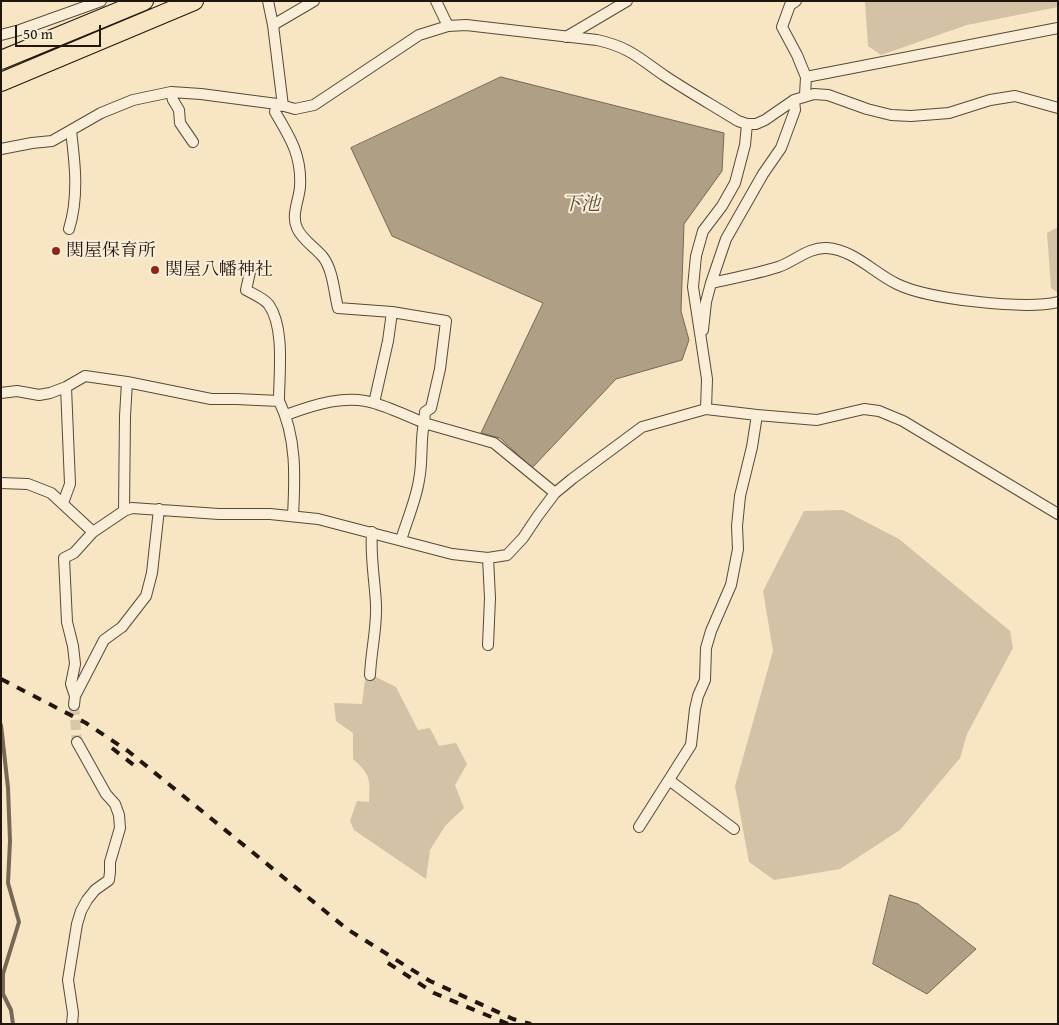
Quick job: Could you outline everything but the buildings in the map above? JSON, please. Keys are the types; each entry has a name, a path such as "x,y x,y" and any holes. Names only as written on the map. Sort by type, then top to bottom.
{"highway":[{"path":"1,60 144,1"},
{"path":"1,82 194,1"}],"street":[{"path":"1,35 101,1"},
{"path":"268,1 273,25 280,105 275,112 293,142 299,165 300,188 295,205 297,228 308,243 323,257 328,266 338,308 392,312 446,320 440,370 431,408 425,412 419,482 401,540"},
{"path":"273,25 314,1"},
{"path":"436,1 448,26"},
{"path":"566,37 627,1"},
{"path":"796,1 790,5 782,27 806,77 805,95"},
{"path":"1,150 32,143 52,141 109,110 133,100 171,92 201,94 280,105 295,109 314,105 420,35 448,26 466,25 597,40 614,44 629,50 666,76 747,124 756,124 765,120 794,100 805,95 814,94 828,95 867,109 891,115 911,116 949,112 990,100 1015,96 1058,108"},
{"path":"806,77 1058,28"},
{"path":"171,92 179,110 180,123 192,142"},
{"path":"702,342 706,302 729,233 763,174 781,148 795,110 794,100"},
{"path":"706,408 707,379 693,287 696,256 703,231 722,206 735,183 745,145 747,124"},
{"path":"69,229 72,219 76,170 71,131"},
{"path":"711,283 779,266 813,250 826,248 840,251 861,261 898,285 924,293 995,304 1027,305 1058,302"},
{"path":"250,272 246,290 268,303 274,315 278,332 279,401 286,415 294,453 293,516"},
{"path":"374,403 388,340 392,312"},
{"path":"1,393 18,391 39,395 50,393 66,387 85,376 127,382 188,396 211,399 279,401"},
{"path":"124,511 127,382"},
{"path":"63,503 70,484 66,387"},
{"path":"286,415 318,404 337,401 354,400 374,403 424,423 494,444 556,493"},
{"path":"159,509 152,573 146,596 122,627 104,640 74,701 71,684 75,664 67,622 64,558 74,553 93,532 124,511 132,508 159,509 218,514 270,514 318,519 452,554 488,558 507,555 523,538 556,493 642,427 706,408 817,420 864,409 879,411 903,421 1058,514"},
{"path":"639,827 691,745 696,702 705,680 706,648 711,631 731,585 738,549 737,526 740,496 752,447 757,415"},
{"path":"1,483 28,484 51,493 93,532"},
{"path":"370,675 376,606 374,567 371,552 372,532"},
{"path":"488,558 490,598 488,646"},
{"path":"72,1024 73,1013 68,980 77,924 87,900 95,890 108,880 110,862 120,828 119,815 115,804 106,794 77,742"},
{"path":"669,780 734,829"}],"shaded area":[{"path":"865,1 1058,1 1058,7 967,25 881,55 868,46"},
{"path":"1058,227 1058,293 1051,288 1047,233"},
{"path":"843,510 899,539 1010,631 1013,648 967,734 960,758 900,830 840,869 774,880 749,862 735,786 773,651 763,591 804,511"},
{"path":"366,672 396,687 418,730 430,728 439,746 456,743 467,764 455,785 464,808 445,826 430,850 426,879 354,830 350,821 357,801 369,802 369,783 363,769 353,759 353,733 336,721 334,703 362,704"}],"water":[{"name":"下池","path":"501,77 724,133 722,171 684,224 681,311 689,340 682,360 616,379 532,468 500,438 481,433 543,303 392,236 351,148"},
{"path":"890,895 918,904 976,949 927,994 873,964"}],"waterway":[{"path":"1,725 8,788 10,841 8,883 19,922 3,974 3,994 11,1010 13,1024"}],"tunnel":[{"path":"74,705 77,742"}],"railway":[{"path":"1,679 86,723 128,751 347,929 430,981 513,1019 531,1024"},
{"path":"112,748 140,770"},
{"path":"388,963 434,993 508,1024"}],"place":[{"name":"関屋保育所","path":"56,251"},
{"name":"関屋八幡神社","path":"155,270"}]}
